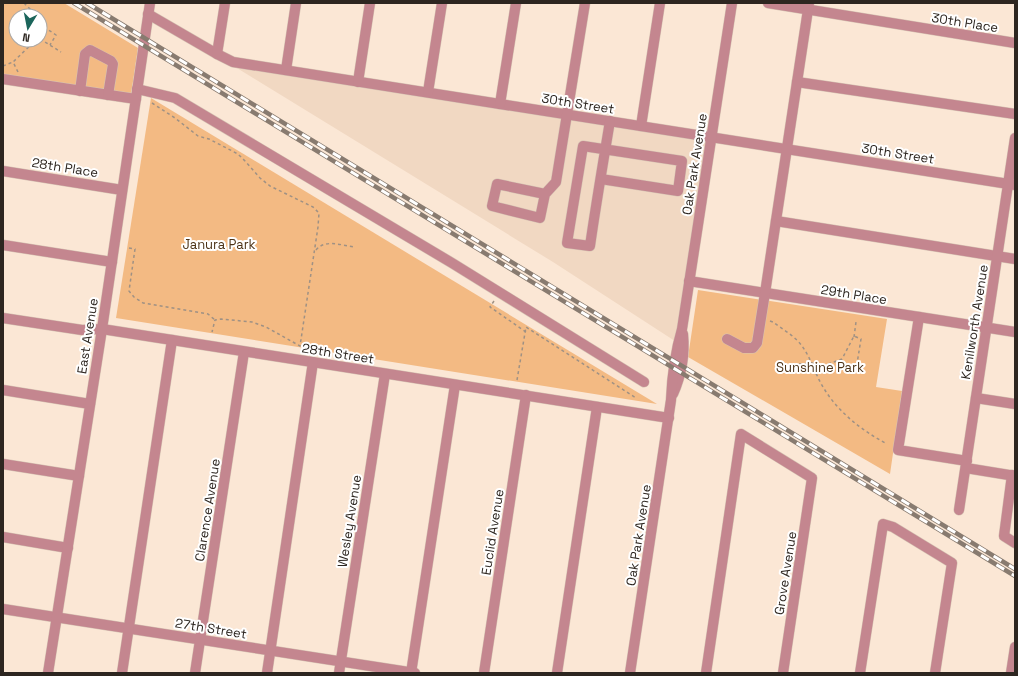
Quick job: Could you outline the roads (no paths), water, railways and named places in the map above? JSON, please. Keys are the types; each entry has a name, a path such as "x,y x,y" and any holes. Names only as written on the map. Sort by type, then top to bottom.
{"street":[{"name":"East Avenue","path":"48,673 102,329 150,3"},
{"path":"217,54 225,3"},
{"path":"286,70 296,3"},
{"path":"358,82 370,3"},
{"path":"428,92 442,3"},
{"path":"500,104 516,3"},
{"path":"545,194 497,184 492,206 540,218 545,194 556,182 584,3"},
{"path":"641,126 660,3"},
{"name":"Oak Park Avenue","path":"630,673 671,400 680,379 684,350 682,329 732,3"},
{"name":"30th Place","path":"768,3 808,6 1015,43"},
{"path":"727,339 744,348 753,348 757,343 808,6"},
{"name":"30th Street","path":"148,14 233,62 1012,184"},
{"path":"80,91 85,54 90,50 111,61 113,64 108,95"},
{"path":"3,79 108,95 136,94 175,98 500,292 644,382"},
{"path":"797,82 1015,114"},
{"path":"601,179 678,191 682,161 606,149 583,146 567,242 590,246 601,179 606,149 610,121"},
{"name":"Kenilworth Avenue","path":"959,510 997,256 1012,184 1015,138"},
{"name":"28th Place","path":"3,171 122,190"},
{"path":"776,221 1015,259"},
{"path":"3,245 112,262"},
{"name":"29th Place","path":"690,281 1015,332"},
{"path":"919,317 898,450 966,464 1013,476 1004,536 1015,543"},
{"name":"28th Street","path":"3,318 82,330 102,329 668,418"},
{"path":"122,673 172,340"},
{"name":"Clarence Avenue","path":"194,673 244,352"},
{"path":"267,673 313,362"},
{"name":"Wesley Avenue","path":"339,673 385,374"},
{"path":"412,673 455,385"},
{"path":"3,390 90,404"},
{"name":"Euclid Avenue","path":"484,673 526,396"},
{"path":"976,398 1015,404"},
{"path":"557,673 597,407"},
{"name":"Grove Avenue","path":"706,673 741,434 812,478 783,673"},
{"path":"3,464 79,476"},
{"path":"860,673 883,524 893,527 952,563 935,673"},
{"path":"3,537 68,548"},
{"name":"27th Street","path":"3,608 412,673"},
{"path":"1011,673 1015,647"}],"railway":[{"path":"74,3 1015,576"},
{"path":"87,3 1015,569"}],"park label":[{"name":"Janura Park","path":"219,244"},
{"name":"Sunshine Park","path":"820,367"}]}
